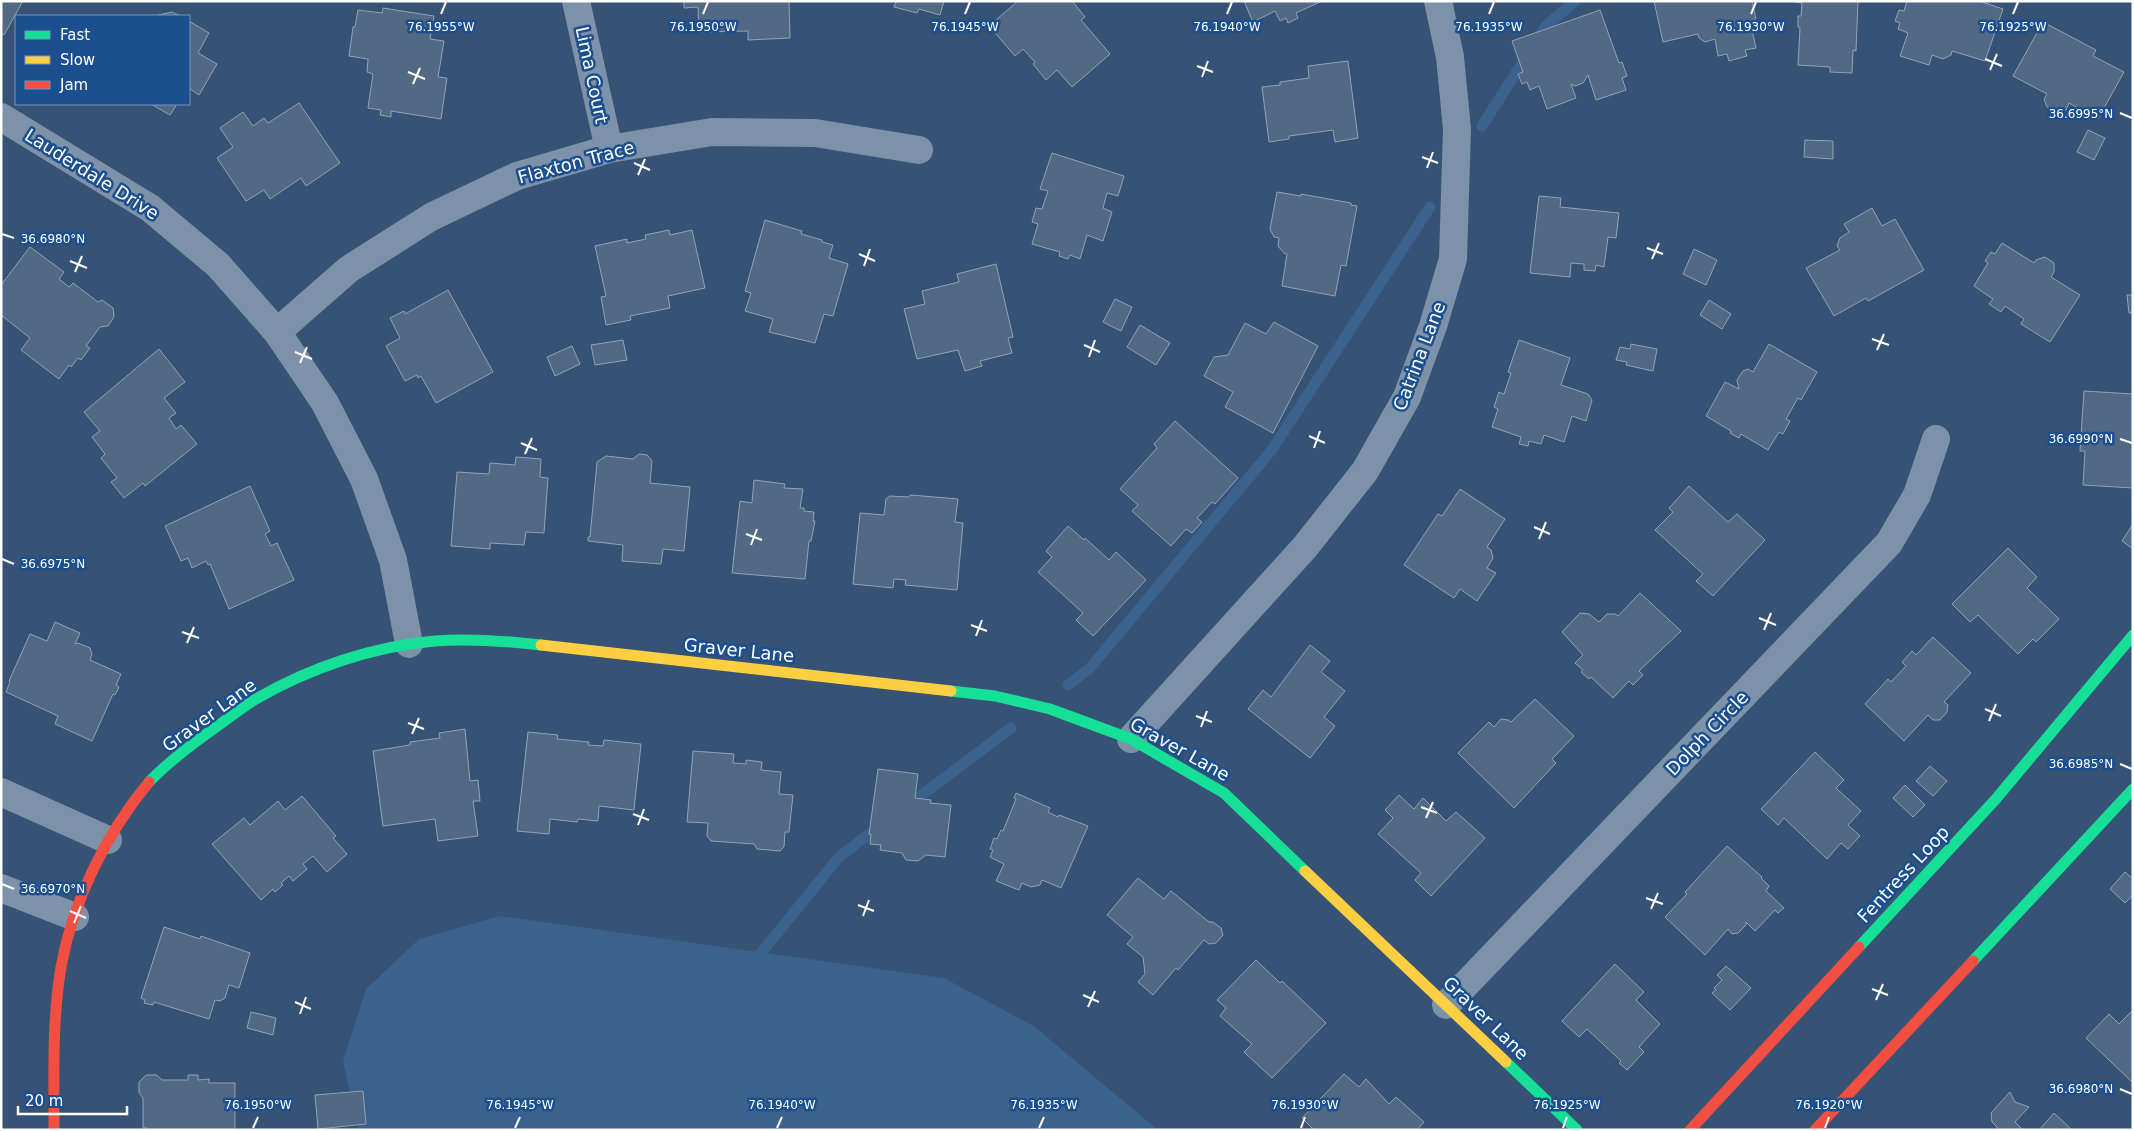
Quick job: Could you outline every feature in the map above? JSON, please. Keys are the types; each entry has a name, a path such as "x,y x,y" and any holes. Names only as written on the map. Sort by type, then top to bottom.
{"street":[{"name":"Lima Court","path":"576,1 609,149"},
{"name":"Catrina Lane","path":"1131,739 1305,547 1365,471 1407,397 1433,326 1453,259 1457,129 1450,57 1438,1"},
{"name":"Lauderdale Drive","path":"1,117 150,208 218,265 277,332 325,403 364,479 392,560 409,644"},
{"name":"Flaxton Trace","path":"277,332 349,269 431,217 517,176 609,149 712,132 815,133 919,150"},
{"name":"Dolph Circle","path":"1446,1005 1889,543 1917,495 1936,439"},
{"name":"Fentress Loop","path":"1690,1130 1995,800 2133,635"},
{"name":"Graver Lane","path":"54,1130 54,1047 59,989 66,945 75,916 108,840 149,782 189,747 255,699 330,664 409,644 461,640 512,642 995,696 1050,709 1131,739 1224,793 1577,1130"},
{"path":"1815,1130 2133,789"},
{"path":"1,792 108,840"},
{"path":"1,888 75,916"}],"water":[{"path":"500,916 944,978 1035,1027 1158,1130 358,1130 343,1061 366,989 419,939"}],"building":[{"path":"1,1 23,1 4,35 1,34"},
{"path":"684,1 789,1 790,38 748,40 748,31 699,32 698,7 684,8"},
{"path":"892,1 944,1 940,15 919,9 917,13 894,7 896,2"},
{"path":"1018,1 1072,1 1085,17 1081,20 1110,54 1072,87 1057,70 1046,80 1033,64 1035,62 1023,49 1015,56 989,26"},
{"path":"1244,1 1322,1 1296,13 1298,18 1288,23 1286,18 1280,21 1275,11 1253,22"},
{"path":"1654,1 1752,1 1756,19 1750,21 1756,48 1745,50 1747,56 1729,61 1727,54 1718,56 1715,39 1705,42 1699,38 1698,34 1663,42"},
{"path":"1789,1 1858,1 1856,51 1853,50 1852,73 1830,72 1830,67 1798,65 1800,28 1798,27 1798,16 1801,16 1802,3"},
{"path":"1907,1 1979,1 2003,9 1985,61 1952,51 1951,55 1943,59 1932,55 1929,65 1900,56 1908,33 1898,29 1900,23 1895,21 1899,10 1904,11"},
{"path":"383,8 434,16 430,39 444,41 438,77 447,78 441,119 391,111 391,117 380,115 381,110 368,108 373,74 367,72 368,59 349,56 353,27 355,27 358,10 382,13"},
{"path":"1600,10 1619,63 1622,62 1627,76 1622,78 1626,90 1596,100 1588,75 1583,83 1575,86 1571,84 1576,98 1547,109 1539,86 1530,90 1527,82 1522,84 1518,74 1523,72 1512,41"},
{"path":"172,12 178,15 158,15"},
{"path":"190,22 209,33 198,53 217,64 199,95 190,89"},
{"path":"2043,22 2096,50 2093,56 2124,72 2098,119 2069,103 2066,110 2056,112 2047,107 2044,99 2047,94 2013,76"},
{"path":"1348,61 1358,138 1335,142 1333,130 1289,136 1289,139 1269,142 1262,87 1280,85 1280,82 1309,78 1308,66"},
{"path":"299,103 340,163 306,186 301,178 270,199 264,190 246,201 217,158 233,147 220,128 243,112 253,126 264,118 268,123"},
{"path":"153,105 176,105 170,115"},
{"path":"2088,130 2105,138 2094,160 2077,152"},
{"path":"1805,140 1833,141 1833,159 1804,157"},
{"path":"1052,153 1124,176 1118,196 1107,193 1103,208 1112,212 1103,241 1087,235 1080,259 1070,255 1068,259 1059,256 1060,252 1032,244 1038,224 1032,222 1036,208 1042,209 1048,191 1040,189"},
{"path":"1277,192 1301,196 1301,194 1351,203 1351,205 1357,206 1346,266 1341,265 1335,296 1282,286 1287,254 1278,246 1279,238 1274,237 1270,229"},
{"path":"1539,196 1561,198 1560,207 1619,213 1616,238 1608,237 1604,267 1596,265 1595,271 1584,270 1584,264 1571,263 1570,277 1530,273"},
{"path":"1872,208 1882,226 1895,219 1924,270 1868,301 1866,298 1834,316 1806,268 1840,250 1837,246 1840,238 1849,232 1844,224"},
{"path":"765,220 802,231 801,234 833,245 829,258 848,264 833,316 824,314 815,343 769,332 773,319 745,311 751,293 745,291"},
{"path":"669,230 670,235 692,230 705,288 668,296 670,308 630,316 631,320 606,325 601,297 606,296 595,246 627,239 627,243 646,239 645,235"},
{"path":"2002,243 2034,263 2036,260 2045,257 2054,263 2054,272 2051,277 2080,295 2050,342 2021,324 2024,319 2005,306 2001,312 1989,304 1993,299 1974,286 1988,263 1985,261 1991,252 1995,254"},
{"path":"30,247 64,272 59,279 69,287 73,283 98,302 102,300 113,308 114,317 108,326 100,327 86,346 90,348 81,360 78,358 71,367 69,365 59,379 21,350 30,338 1,315 1,285"},
{"path":"1694,249 1717,260 1706,285 1683,274"},
{"path":"996,264 1013,337 1008,338 1012,353 980,361 982,366 965,371 958,350 917,359 904,309 925,304 922,291 959,282 957,274"},
{"path":"448,290 493,372 436,403 421,376 418,378 417,375 405,381 386,346 400,338 390,318 404,311 405,314"},
{"path":"2127,295 2133,295 2133,313 2129,313"},
{"path":"1115,299 1132,307 1121,331 1103,322"},
{"path":"1709,300 1731,314 1722,329 1700,315"},
{"path":"1274,322 1318,346 1273,433 1225,407 1233,392 1204,376 1214,357 1228,355 1245,323 1266,334"},
{"path":"1140,325 1170,343 1156,365 1127,347"},
{"path":"623,340 627,360 595,365 591,345"},
{"path":"1519,340 1570,358 1561,385 1588,394 1592,400 1586,421 1572,416 1564,442 1544,435 1541,444 1529,441 1528,446 1519,444 1521,437 1492,427 1498,409 1494,407 1499,392 1504,394 1511,373 1508,372"},
{"path":"1631,344 1657,349 1653,371 1626,365 1627,362 1616,360 1620,347 1630,349"},
{"path":"1769,344 1817,372 1801,400 1798,398 1786,419 1790,421 1783,434 1779,432 1768,450 1741,434 1739,438 1706,416 1725,382 1739,389 1737,380 1743,371 1748,369 1753,372"},
{"path":"572,346 580,364 555,376 547,357"},
{"path":"159,349 185,382 164,398 176,413 169,418 176,429 181,425 197,444 145,486 143,483 124,498 111,482 117,478 101,458 105,454 92,437 100,431 84,412"},
{"path":"2084,391 2133,394 2133,488 2083,485 2085,451 2080,451"},
{"path":"1175,421 1238,478 1215,504 1212,502 1197,518 1202,522 1192,533 1186,529 1171,546 1132,511 1138,505 1120,489 1157,448 1154,444"},
{"path":"639,454 647,455 652,461 650,483 690,487 684,551 663,549 661,564 622,561 623,545 588,541 588,537 590,537 597,462 606,456 633,459"},
{"path":"516,457 541,459 540,477 548,478 544,533 526,532 524,545 490,543 490,549 451,546 457,472 489,474 490,463 515,465"},
{"path":"754,480 785,484 784,488 803,489 800,508 804,508 804,511 814,512 813,521 815,521 811,541 809,541 805,579 732,573 740,501 752,503"},
{"path":"250,486 270,531 265,534 271,546 277,543 294,580 229,609 210,564 208,565 206,561 192,568 188,558 181,561 165,526"},
{"path":"1689,486 1728,522 1737,514 1765,540 1713,596 1696,581 1703,574 1655,530 1673,512 1669,508"},
{"path":"1460,489 1505,519 1487,547 1491,550 1493,558 1487,568 1496,573 1477,601 1460,589 1454,598 1404,565 1438,514 1442,516"},
{"path":"911,495 958,499 955,522 963,523 957,590 905,585 906,580 894,579 893,588 853,584 860,513 884,515 886,499 890,496 908,497"},
{"path":"2133,524 2133,549 2122,541"},
{"path":"1068,526 1084,540 1085,538 1109,560 1116,552 1146,580 1093,636 1076,620 1083,613 1038,572 1052,557 1046,551"},
{"path":"2008,548 2037,577 2027,588 2059,619 2036,642 2033,639 2018,654 1978,615 1970,622 1952,604"},
{"path":"1640,593 1681,631 1639,671 1643,675 1633,685 1629,681 1613,698 1591,677 1589,679 1581,672 1583,670 1575,663 1583,655 1562,632 1580,613 1589,614 1599,622 1607,614 1618,616"},
{"path":"55,622 80,633 75,644 78,643 90,648 92,654 90,660 121,674 116,685 119,687 115,695 113,694 92,741 55,724 58,716 6,692 30,634 47,641"},
{"path":"1933,637 1971,673 1944,702 1948,705 1947,712 1940,720 1933,720 1928,715 1904,741 1865,704 1888,679 1891,682 1906,666 1902,662 1912,651 1916,655"},
{"path":"1310,645 1330,661 1321,672 1345,691 1324,717 1335,726 1310,758 1248,709 1263,690 1271,697"},
{"path":"1535,699 1574,736 1552,759 1556,763 1514,808 1458,753 1489,722 1494,727 1501,719 1511,722"},
{"path":"465,729 470,781 478,780 480,801 473,801 478,836 438,841 435,819 383,826 373,751 410,745 410,742 440,738 439,733"},
{"path":"528,732 558,735 557,739 589,742 588,745 603,746 604,740 641,744 634,810 599,806 598,821 578,819 577,822 550,819 549,834 517,831"},
{"path":"693,751 734,754 733,763 746,764 746,760 762,762 761,770 781,772 779,794 793,795 789,832 785,832 784,847 780,851 757,849 754,844 711,841 707,836 708,823 687,822"},
{"path":"1815,752 1844,780 1836,788 1861,811 1848,825 1860,836 1848,849 1841,843 1827,859 1784,818 1778,825 1761,809"},
{"path":"1930,766 1947,781 1933,796 1916,781"},
{"path":"878,769 918,774 915,798 931,800 930,803 951,805 945,857 926,855 918,861 906,860 902,853 880,850 881,845 870,844 871,834 869,834"},
{"path":"1905,785 1925,805 1913,817 1893,798"},
{"path":"1016,793 1050,808 1048,812 1058,817 1059,815 1088,826 1061,888 1042,880 1040,885 1031,887 1022,883 1019,890 996,881 1004,864 990,857 993,850 990,849 994,838 997,839 1001,830 1003,831 1016,799 1014,798"},
{"path":"1399,795 1414,809 1423,798 1446,821 1456,812 1485,838 1431,896 1415,880 1421,873 1378,834 1393,818 1385,810"},
{"path":"302,796 336,836 333,838 347,854 327,872 313,856 303,864 307,869 293,881 289,876 275,892 273,889 261,900 212,844 244,818 250,825 278,801 285,810"},
{"path":"1727,846 1762,877 1769,886 1766,891 1784,908 1778,913 1775,910 1755,931 1746,922 1746,925 1738,933 1732,934 1728,929 1705,955 1665,917"},
{"path":"2125,872 2133,879 2133,895 2125,903 2110,889"},
{"path":"1138,878 1164,899 1171,891 1209,922 1213,922 1221,928 1223,935 1216,943 1209,944 1204,940 1153,995 1138,982 1145,974 1143,957 1127,944 1133,937 1107,915"},
{"path":"164,927 200,939 201,936 250,953 239,988 229,985 225,998 220,1001 215,1000 209,1019 154,1002 153,1005 144,1003 145,1000 141,998"},
{"path":"1256,960 1280,983 1282,981 1326,1023 1272,1078 1244,1052 1252,1044 1220,1016 1226,1008 1217,1000"},
{"path":"1615,964 1644,992 1636,1000 1660,1024 1639,1047 1644,1052 1627,1070 1619,1063 1621,1061 1587,1029 1579,1037 1562,1021"},
{"path":"1726,966 1751,988 1730,1010 1712,993 1722,980 1717,975"},
{"path":"2133,1010 2133,1083 2086,1038 2109,1014 2119,1024"},
{"path":"251,1012 276,1018 273,1035 247,1028"},
{"path":"1344,1074 1359,1087 1366,1079 1389,1104 1396,1097 1424,1122 1417,1130 1314,1130 1302,1118"},
{"path":"146,1075 157,1075 162,1080 188,1080 188,1075 198,1075 198,1080 209,1079 209,1083 235,1083 235,1130 147,1130 147,1128 143,1128 143,1098 139,1093 139,1082"},
{"path":"363,1091 366,1124 318,1129 315,1095"},
{"path":"2010,1092 2015,1102 2029,1107 2015,1122 2023,1130 1997,1130 1997,1127 1992,1122 1991,1113"},
{"path":"2054,1113 2072,1130 2039,1130"}],"waterway":[{"path":"1482,126 1546,26 1575,1"},
{"path":"1068,685 1090,668 1271,451 1430,207"},
{"path":"906,807 1011,728"},
{"path":"753,963 839,857 881,825"}],"traffic: fast":[{"path":"1859,947 1995,800 2133,635"},
{"path":"149,782 181,753 251,702 276,688 342,660 389,648 435,641 488,640 541,645"},
{"path":"951,691 995,696 1050,709 1131,739 1224,793 1305,871"},
{"path":"1973,961 2133,789"},
{"path":"1506,1062 1577,1130"}],"traffic: slow":[{"path":"541,645 951,691"},
{"path":"1305,871 1506,1062"}],"traffic: jam":[{"path":"54,1130 56,1007 66,942 93,869 119,823 149,782"},
{"path":"1690,1130 1859,947"},
{"path":"1815,1130 1973,961"}]}
